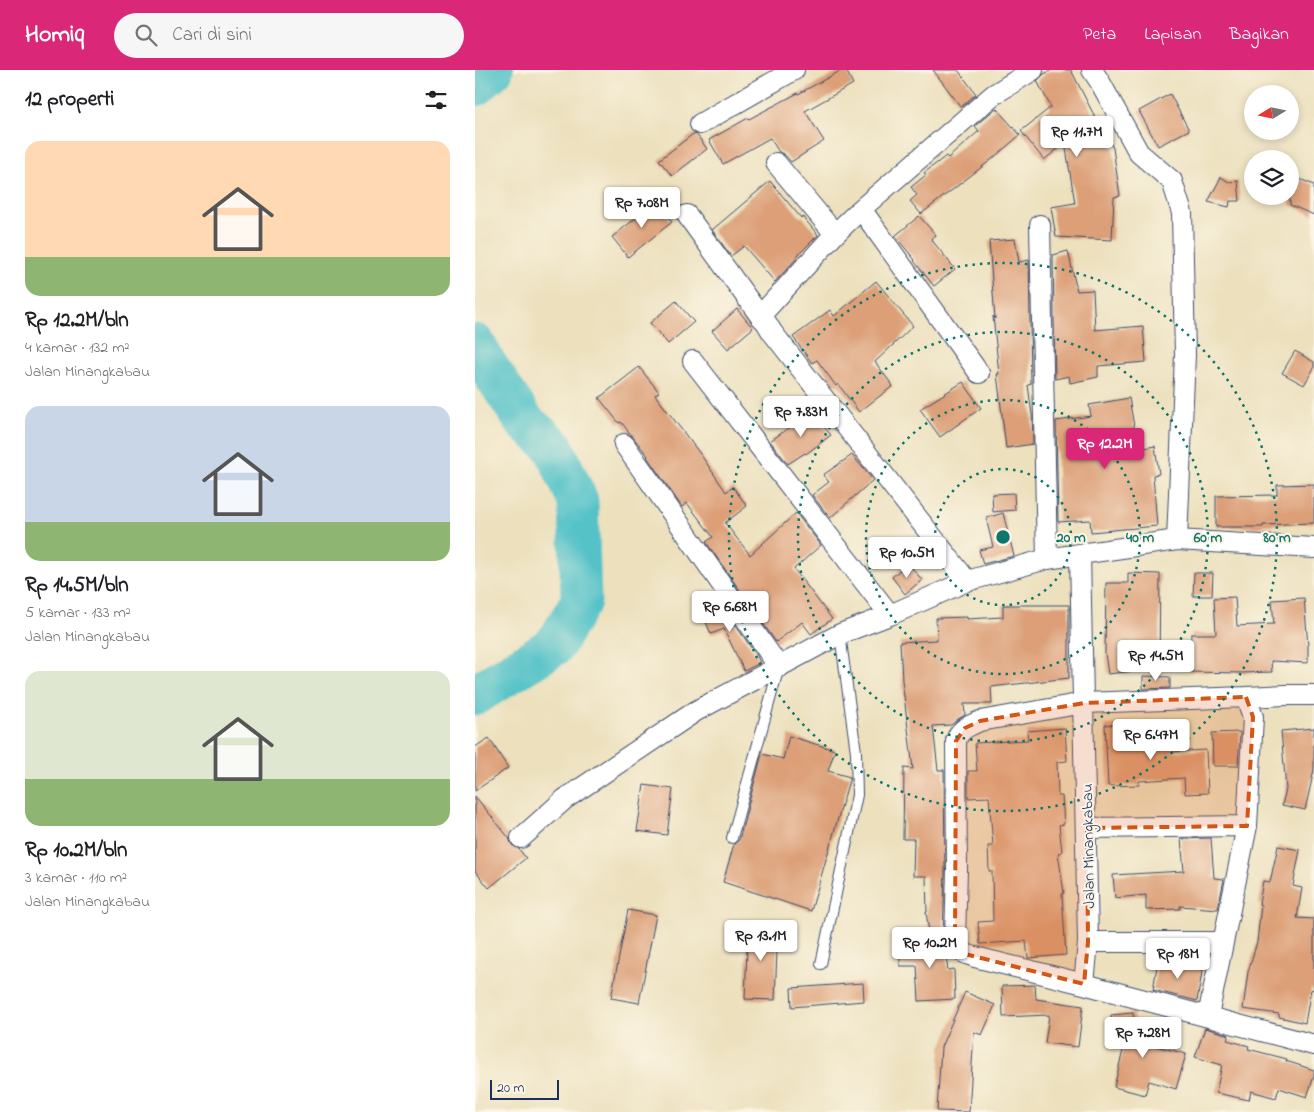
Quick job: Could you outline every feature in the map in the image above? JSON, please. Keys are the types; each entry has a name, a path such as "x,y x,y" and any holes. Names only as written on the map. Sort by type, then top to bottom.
{"street":[{"path":"701,124 794,70"},
{"path":"760,316 835,234 861,209 993,95 1033,70"},
{"path":"1092,70 1139,153 1172,181 1182,213 1185,355 1177,540"},
{"path":"776,163 835,234"},
{"path":"861,209 979,373"},
{"path":"687,215 772,332 967,581"},
{"path":"1040,225 1047,559"},
{"path":"693,361 890,615"},
{"path":"624,444 779,667"},
{"path":"521,838 565,799 696,711 840,634 890,615 967,581 1047,559 1177,540 1314,548"},
{"name":"Jalan Minangkabau","path":"1080,554 1087,828 1088,942 1084,984"},
{"path":"1314,695 1084,702 980,721 965,728 957,734 956,741 957,870 955,939 958,950 965,954 1314,1045"},
{"path":"1208,1016 1247,826 1253,717 1246,697"},
{"path":"1087,828 1247,826"},
{"path":"1088,942 1223,942"}],"lane":[{"path":"821,964 857,795 856,752 840,634"},
{"path":"732,838 779,667"}],"highlighted area":[{"path":"1246,697 1253,717 1247,826 1087,828 1088,942 1084,984 965,954 955,939 956,741 965,728 980,721 1084,703"}],"building":[{"path":"842,70 846,70 853,84 805,111 824,141 791,162 785,155 779,152 770,138 723,164 709,140"},
{"path":"933,70 958,70 976,94 961,107"},
{"path":"1052,70 1071,70 1113,148 1120,196 1114,197 1112,240 1056,237 1051,207 1075,203 1065,143 1044,160 1021,131 1051,107 1037,81 1044,74"},
{"path":"1170,94 1189,130 1158,146 1139,111"},
{"path":"996,108 1020,135 921,214 910,201 917,195 911,187 926,175 924,173 946,156 948,158 979,131 975,126"},
{"path":"693,134 697,135 707,149 672,176 659,160"},
{"path":"1221,177 1229,182 1238,181 1240,201 1230,201 1229,207 1208,202"},
{"path":"1300,179 1314,185 1314,215 1290,205 1299,205"},
{"path":"770,181 818,235 775,282 744,246 731,256 712,230"},
{"path":"656,202 672,222 628,257 612,237"},
{"path":"919,216 936,235 931,239 955,269 934,286 895,236"},
{"path":"1015,239 1019,262 1029,260 1031,384 1028,385 1033,444 1006,448 997,374 999,374 993,316 995,319 989,241"},
{"path":"1068,251 1077,291 1093,290 1095,330 1143,326 1146,362 1098,366 1098,377 1070,383 1069,376 1055,379 1053,255"},
{"path":"876,281 913,326 875,362 893,386 859,412 838,384 836,386 817,360 812,363 793,337 830,310 834,316"},
{"path":"676,301 694,322 668,344 650,323"},
{"path":"737,309 753,328 728,349 712,331"},
{"path":"1295,351 1314,362 1314,368 1304,385 1282,373"},
{"path":"639,367 659,392 655,395 701,455 726,492 733,487 747,506 725,523 750,555 796,513 821,545 794,569 832,619 811,634 802,622 776,642 706,542 713,537 687,503 682,507 648,456 599,398"},
{"path":"963,382 981,408 940,437 920,409"},
{"path":"1129,398 1138,449 1155,446 1159,474 1153,475 1157,526 1091,532 1090,520 1058,522 1056,421 1091,416 1089,405"},
{"path":"809,410 831,435 806,454 788,464 770,441 789,428"},
{"path":"852,455 873,480 830,518 812,495 829,482 823,475"},
{"path":"1314,484 1314,523 1263,525 1263,527 1216,527 1216,496 1277,495 1277,485"},
{"path":"1014,493 1015,510 993,512 992,494"},
{"path":"1003,513 1014,556 983,564 979,550 993,547 986,518"},
{"path":"908,563 922,580 905,594 892,577"},
{"path":"1128,573 1160,574 1159,668 1108,674 1105,653 1106,583 1128,583"},
{"path":"1194,573 1213,573 1212,596 1193,596"},
{"path":"1235,597 1237,626 1274,624 1272,600 1304,598 1308,663 1271,661 1272,672 1189,672 1191,634 1216,634 1214,598"},
{"path":"718,600 760,663 744,671 724,629 711,634 700,608"},
{"path":"1003,605 1069,605 1069,678 991,687 992,704 964,704 965,715 951,725 933,726 938,770 944,770 945,870 943,936 930,938 926,912 926,876 913,876 914,839 903,839 904,768 913,769 902,680 900,642 937,640 936,618 1003,617"},
{"path":"1143,676 1170,677 1170,688 1143,689"},
{"path":"1140,723 1140,743 1172,741 1173,752 1206,750 1208,793 1185,794 1184,778 1139,781 1139,785 1108,786 1105,725"},
{"path":"1065,728 1067,761 1057,762 1058,796 1062,796 1064,824 1059,825 1062,852 1058,853 1064,893 1062,894 1066,955 1028,958 1026,941 980,944 978,922 993,921 992,871 989,871 988,846 993,846 989,797 968,798 968,771 977,771 975,743 1028,740 1027,731"},
{"path":"1314,728 1314,770 1305,810 1282,805 1286,789 1281,731"},
{"path":"1240,732 1238,766 1213,766 1212,733"},
{"path":"789,736 835,750 828,771 850,777 811,911 723,882 734,844 739,840 762,754 783,759"},
{"path":"489,738 508,768 475,791 475,747"},
{"path":"644,785 673,789 667,835 637,831"},
{"path":"475,796 509,838 512,845 519,849 526,858 489,888 475,871"},
{"path":"1211,838 1214,878 1224,879 1218,909 1180,906 1180,909 1146,910 1146,895 1115,898 1113,875 1184,871 1181,839"},
{"path":"1278,846 1300,850 1293,886 1302,888 1297,918 1314,919 1314,990 1311,989 1305,1023 1279,1017 1279,1014 1243,1009 1248,972 1257,942 1261,905 1259,904 1263,881 1270,882"},
{"path":"628,910 656,915 639,1003 611,998"},
{"path":"748,924 778,925 775,1000 745,999"},
{"path":"900,942 944,942 948,970 954,969 955,999 919,1001 917,966 900,966"},
{"path":"1158,960 1203,967 1197,1001 1153,990"},
{"path":"863,983 864,1001 792,1007 791,988"},
{"path":"1035,985 1036,999 1083,1006 1078,1047 1045,1043 1049,1015 1003,1017 1002,986"},
{"path":"965,992 995,1005 982,1035 974,1032 969,1112 937,1111 941,1047"},
{"path":"1133,1013 1136,1041 1186,1054 1176,1089 1149,1081 1145,1095 1114,1087 1124,1046 1113,1047 1111,1015"},
{"path":"1205,1028 1229,1035 1227,1040 1249,1046 1248,1049 1287,1059 1286,1061 1314,1070 1314,1076 1307,1097 1279,1088 1276,1098 1251,1091 1249,1100 1216,1093 1222,1065 1195,1057"}],"waterway":[{"path":"475,86 493,70"},
{"path":"475,344 525,422 553,446 578,501 581,601 555,645 475,695"}]}
